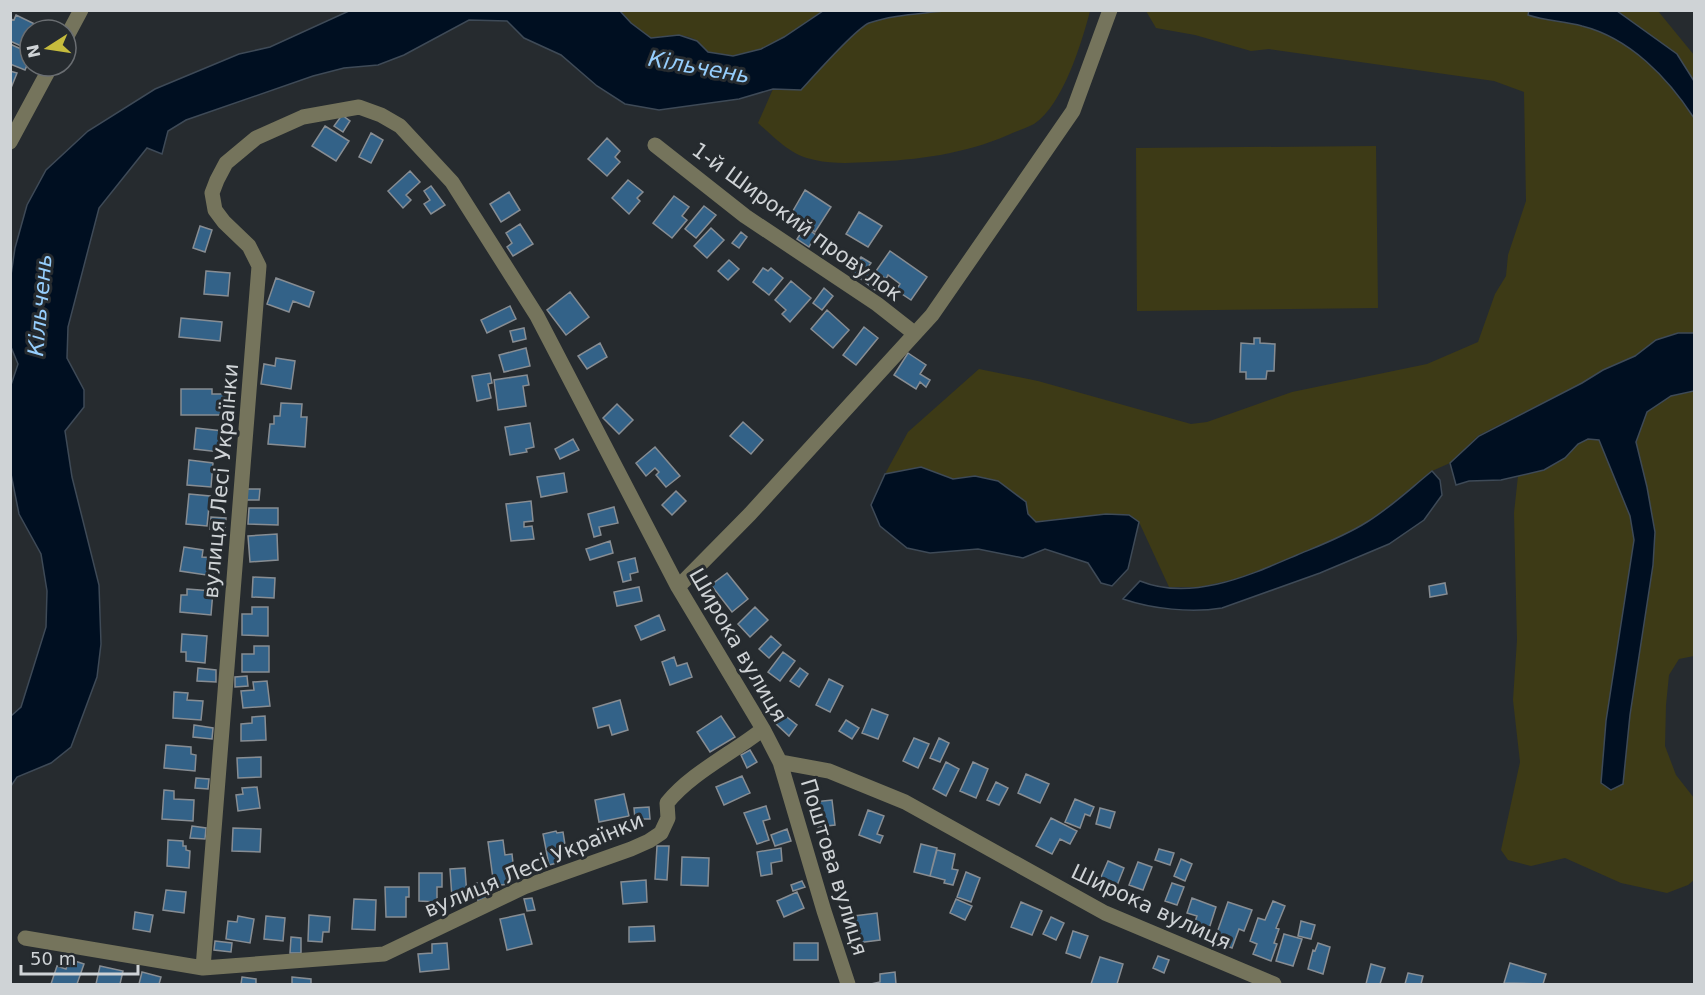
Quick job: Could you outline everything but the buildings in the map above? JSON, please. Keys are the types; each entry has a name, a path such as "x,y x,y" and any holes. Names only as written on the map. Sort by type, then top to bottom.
{"street":[{"path":"678,587 750,514 932,315 1073,111 1110,10"},
{"path":"10,142 45,78"},
{"name":"Широка вулиця","path":"359,107 381,115 400,126 452,182 537,316 678,587 763,729 780,762 830,771 905,802 1105,913 1274,984"},
{"name":"вулиця Лесі Українки","path":"203,968 259,266 249,246 215,210 213,193 225,163 256,138 303,117 359,107"},
{"name":"1-й Широкий провулок","path":"655,145 745,216 877,304 914,333"},
{"name":"вулиця Лесі Українки","path":"25,938 203,968 384,954 524,887 631,849 661,833 668,818 667,803 676,792 763,729"},
{"name":"Поштова вулиця","path":"780,762 848,984"}],"shaded area":[{"path":"943,10 1090,11 1070,72 1054,103 1034,124 991,142 923,158 828,162 798,155 758,123 773,89 801,90 844,43 869,23 896,16"},
{"path":"620,11 823,11 770,45 755,51 725,55 710,52 696,40 685,36 651,38 631,23"},
{"path":"1146,11 1529,11 1528,15 1576,24 1600,32 1632,50 1660,74 1684,103 1694,118 1694,333 1678,333 1656,340 1635,356 1603,370 1479,435 1450,463 1432,471 1370,521 1347,534 1249,576 1200,587 1169,587 1139,522 1129,515 1106,514 1036,522 975,476 953,479 921,467 885,474 908,432 979,369 1038,381 1191,424 1207,422 1292,392 1427,364 1478,342 1495,294 1506,276 1508,255 1526,201 1524,92 1494,81 1269,49 1251,51 1195,35 1156,28"},
{"path":"1617,11 1658,11 1694,55 1694,81 1677,54"},
{"path":"1376,146 1378,308 1137,311 1136,148"},
{"path":"1694,391 1694,656 1679,659 1669,675 1665,746 1676,775 1694,798 1694,880 1688,885 1667,893 1621,883 1565,858 1531,866 1508,860 1501,850 1520,762 1513,700 1517,640 1514,513 1518,476 1544,470 1565,458 1578,444 1588,439 1599,440 1630,516 1634,540 1606,721 1601,782 1611,790 1623,784 1630,715 1653,565 1655,532 1647,487 1635,442 1647,412 1671,396"}],"water":[{"name":"Кільчень","path":"351,10 620,11 631,23 651,38 679,35 697,41 708,52 733,56 761,49 823,11 943,11 896,16 869,23 844,43 801,90 773,89 739,99 659,110 625,104 597,86 561,55 524,38 507,21 469,20 404,55 378,65 344,68 313,76 186,120 168,131 162,154 147,148 99,208 68,327 67,358 84,390 84,407 65,431 72,477 99,585 101,644 97,677 71,747 51,763 17,777 11,786 11,716 21,707 46,627 47,591 41,554 19,514 11,474 11,385 18,364 11,347 11,275 15,248 27,205 46,170 88,131 155,89 239,54 270,47"},
{"path":"1529,10 1617,11 1677,54 1694,81 1694,118 1660,74 1632,50 1600,32 1575,24 1528,15"},
{"path":"1678,333 1694,333 1694,391 1671,396 1647,412 1636,442 1655,532 1653,565 1630,715 1623,784 1611,790 1601,783 1606,721 1634,540 1630,516 1599,440 1588,439 1578,444 1565,458 1544,470 1501,480 1469,481 1456,485 1450,463 1479,436 1603,370 1635,356 1656,340"},
{"path":"921,467 953,479 975,476 998,481 1026,502 1028,514 1036,522 1106,514 1129,515 1139,522 1128,569 1112,586 1101,583 1088,563 1045,549 1023,558 978,549 930,553 907,548 880,526 871,505 885,474"},
{"path":"1432,471 1440,480 1442,495 1424,520 1389,544 1320,573 1222,608 1172,609 1123,599 1140,581 1160,587 1180,589 1200,587 1240,578 1279,563 1359,527 1384,511"}]}
